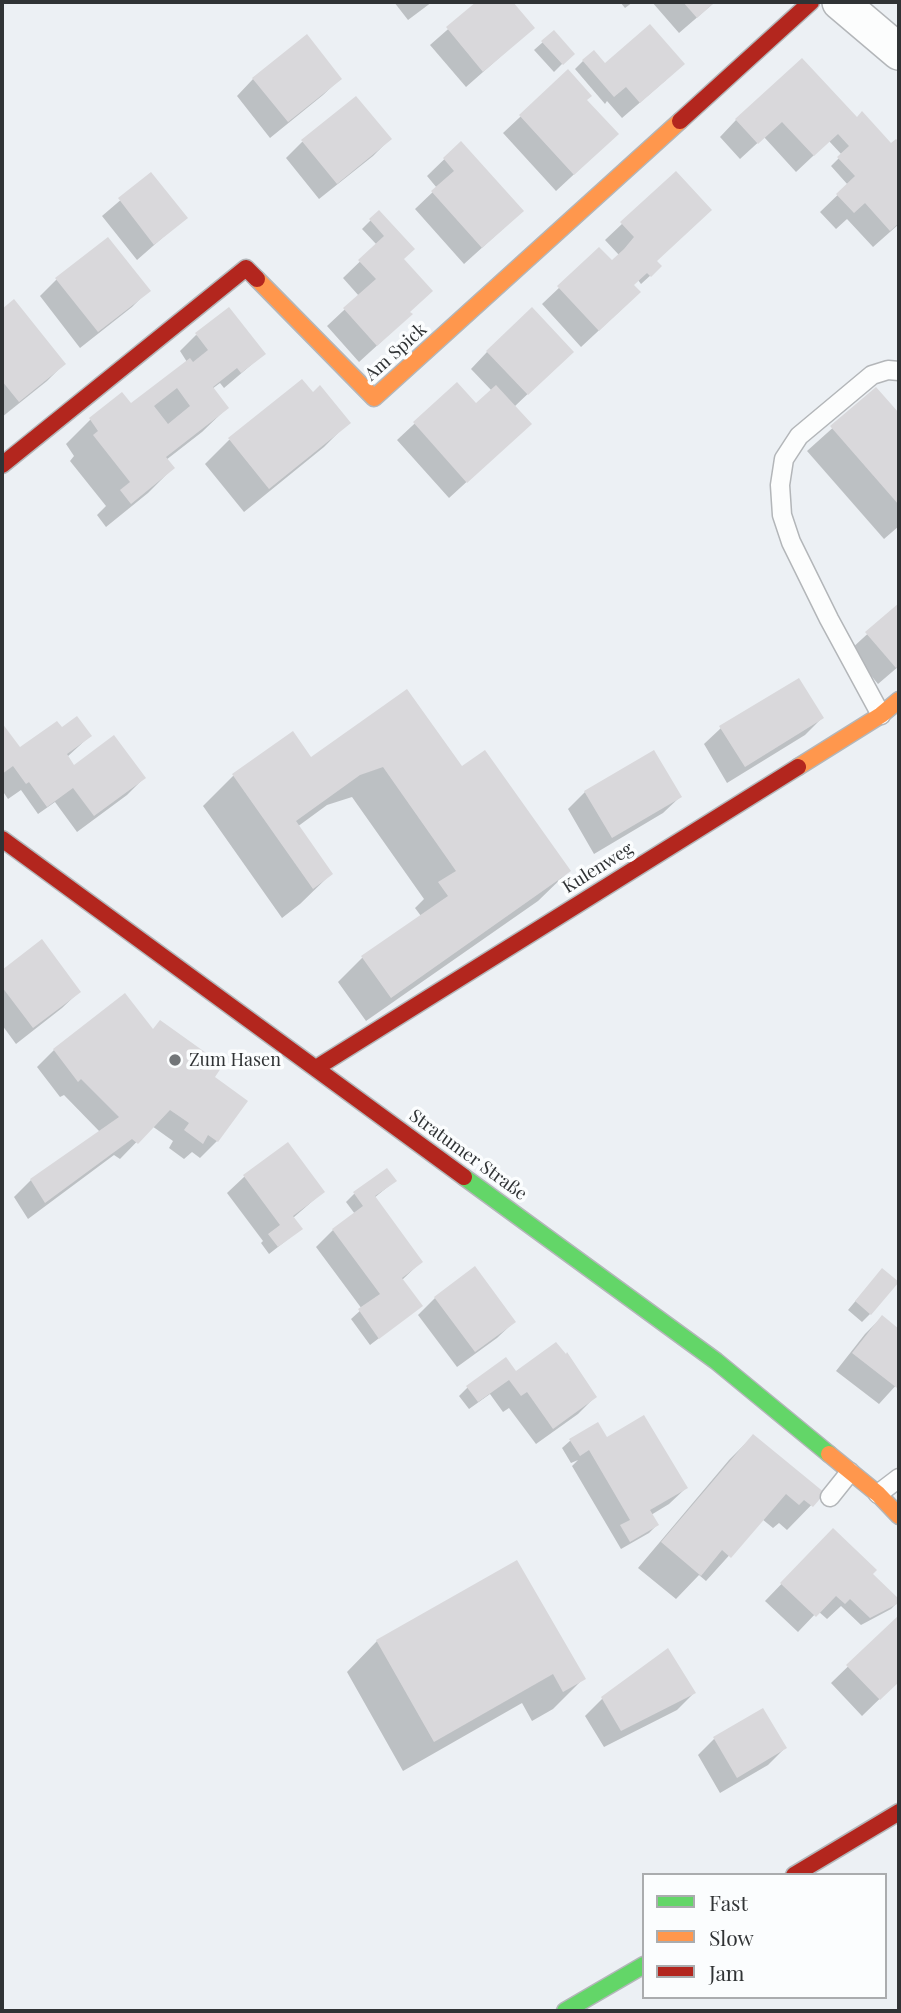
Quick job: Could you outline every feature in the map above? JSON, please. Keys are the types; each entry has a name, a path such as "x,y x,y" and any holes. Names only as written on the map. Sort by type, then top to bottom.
{"street":[{"name":"Am Spick","path":"2,465 246,268 374,398 811,2"},
{"path":"840,2 899,52"},
{"name":"Kulenweg","path":"316,1068 881,715 899,699"},
{"name":"Stratumer Straße","path":"2,839 716,1361 878,1494 899,1516"},
{"path":"797,1873 899,1812"},
{"path":"565,2011 642,1966"}],"lane":[{"path":"881,715 792,542 782,515 780,485 784,459 799,436 872,375 888,370 899,372"},
{"path":"830,1497 850,1472"},
{"path":"878,1494 899,1478"}],"building":[{"path":"476,2 513,2 535,28 483,72 446,27"},
{"path":"683,2 715,2 697,18"},
{"path":"650,24 685,64 640,103 626,87 614,97 582,60 594,50 605,63"},
{"path":"554,30 575,54 563,65 541,41"},
{"path":"307,34 342,79 288,122 252,78"},
{"path":"802,58 857,117 862,111 891,143 896,139 899,142 899,223 890,231 865,203 854,213 836,194 855,176 837,157 849,146 838,134 814,156 782,122 758,144 735,119"},
{"path":"568,69 592,96 587,100 619,134 574,175 519,115"},
{"path":"356,96 392,139 337,184 301,140"},
{"path":"461,141 524,211 482,248 431,191 454,171 443,158"},
{"path":"676,171 712,210 657,261 662,266 651,277 647,273 634,285 641,292 599,331 557,286 599,247 612,260 624,249 634,237 620,222"},
{"path":"151,172 188,218 154,245 118,198"},
{"path":"379,210 415,249 404,259 433,291 410,312 413,314 377,346 343,308 376,279 358,260 384,236 369,219"},
{"path":"108,237 151,291 98,332 55,278"},
{"path":"14,299 66,364 19,402 2,381 2,309"},
{"path":"229,307 266,354 241,373 237,368 213,387 229,408 166,457 175,468 131,504 120,490 130,482 93,435 98,431 89,418 122,392 131,403 190,358 193,362 208,350 195,333","holes":["177,388 190,406 168,424 154,406"]},
{"path":"532,307 574,352 528,395 486,351"},
{"path":"302,379 313,392 320,385 351,423 269,489 228,438"},
{"path":"457,382 476,403 496,385 532,424 467,483 413,422"},
{"path":"876,387 899,413 899,505 830,426"},
{"path":"899,603 899,666 896,668 865,632"},
{"path":"799,678 824,718 745,767 719,726"},
{"path":"407,689 462,766 485,750 571,871 391,998 361,956 448,896 438,882 456,871 383,767 360,775 296,821 333,874 313,889 232,774 293,731 311,757"},
{"path":"77,716 92,736 67,754 74,765 114,735 146,778 94,816 73,788 47,807 29,782 26,784 13,766 2,774 2,723 20,747 57,721 62,727"},
{"path":"654,750 682,797 612,838 584,791"},
{"path":"42,939 81,992 33,1028 2,987 2,970"},
{"path":"125,993 153,1029 160,1020 223,1065 215,1077 248,1101 218,1142 208,1135 203,1144 184,1130 189,1123 170,1110 138,1144 132,1139 45,1203 30,1179 119,1117 81,1079 78,1082 53,1049"},
{"path":"288,1142 325,1192 293,1216 303,1229 278,1247 268,1234 280,1225 243,1175"},
{"path":"387,1168 397,1181 375,1196 423,1262 402,1278 423,1306 379,1339 358,1309 380,1294 332,1229 363,1206 353,1192"},
{"path":"475,1266 516,1322 475,1352 434,1297"},
{"path":"882,1268 899,1282 871,1315 855,1301"},
{"path":"882,1315 899,1329 897,1388 852,1353"},
{"path":"556,1342 566,1354 567,1352 597,1397 553,1429 527,1392 521,1396 509,1380 478,1402 466,1386 506,1357 516,1371"},
{"path":"644,1415 688,1488 650,1510 659,1525 630,1542 620,1525 630,1520 589,1450 580,1456 569,1439 598,1422 607,1437"},
{"path":"753,1434 825,1493 813,1507 804,1500 799,1505 786,1494 731,1558 722,1550 701,1576 661,1542"},
{"path":"833,1528 877,1570 873,1574 899,1599 899,1603 870,1618 850,1599 845,1604 836,1596 816,1617 780,1583"},
{"path":"517,1560 586,1679 563,1692 553,1674 434,1742 376,1640"},
{"path":"899,1615 899,1682 880,1700 846,1665"},
{"path":"668,1648 696,1693 621,1731 601,1697"},
{"path":"763,1708 787,1748 737,1778 713,1737"}],"traffic: fast":[{"path":"464,1177 716,1361 829,1454"},
{"path":"565,2011 642,1966"}],"traffic: slow":[{"path":"257,279 374,398 680,121"},
{"path":"798,767 881,715 899,700"},
{"path":"829,1454 878,1494 899,1516"}],"traffic: jam":[{"path":"680,121 811,2"},
{"path":"2,465 246,268 257,279"},
{"path":"316,1068 798,767"},
{"path":"2,839 464,1177"},
{"path":"797,1873 899,1812"}],"place":[{"name":"Zum Hasen","path":"175,1060"}]}
